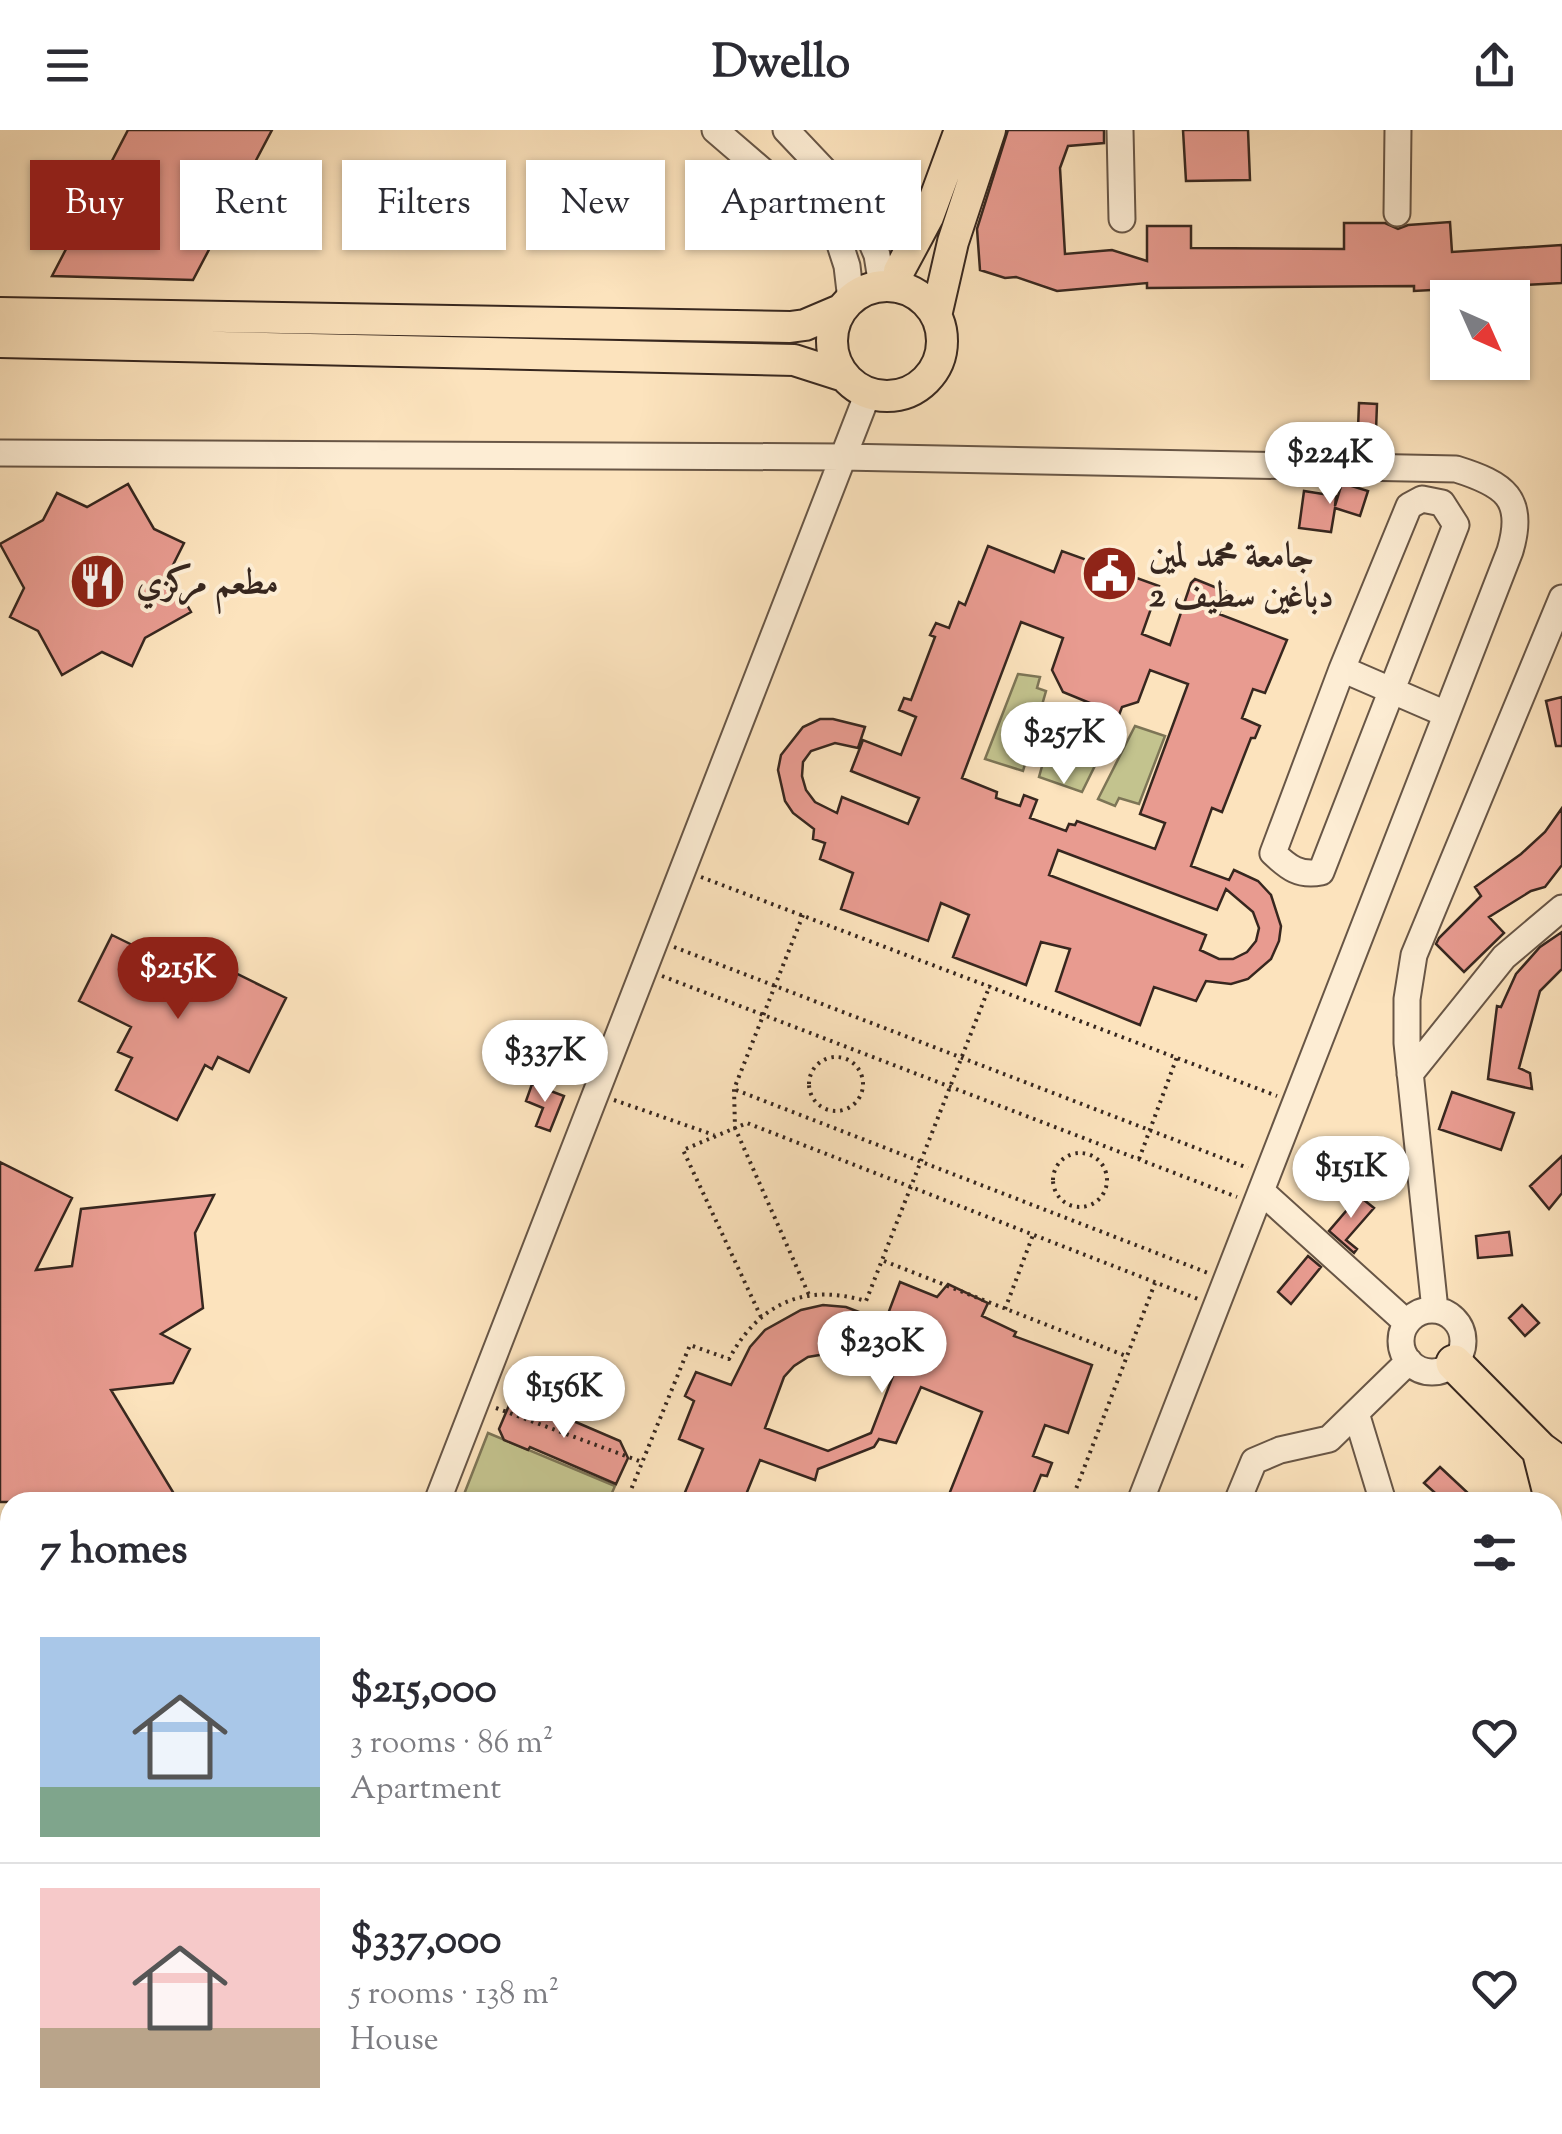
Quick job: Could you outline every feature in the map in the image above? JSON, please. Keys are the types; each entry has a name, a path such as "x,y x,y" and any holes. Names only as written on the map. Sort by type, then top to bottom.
{"highway":[{"path":"1454,1363 1551,1458 1556,1492"}],"main road":[{"path":"889,286 928,217 960,130"},
{"path":"936,316 953,242 990,130"},
{"path":"0,313 790,327 805,325 866,290 889,286 925,301 942,334 941,353 922,384 905,394 886,397 794,360 0,342"},
{"path":"844,306 832,346 856,385"}],"street":[{"path":"716,130 838,235 848,266 844,306"},
{"path":"786,130 855,202 889,286"},
{"path":"1120,130 1122,219"},
{"path":"1398,130 1398,213"},
{"path":"441,1492 842,458 856,385"},
{"path":"1,455 842,458 1456,470 1490,480 1512,502 1517,527 1144,1492"},
{"path":"1422,499 1442,502 1456,525 1321,872 1306,875 1273,854 1342,669 1409,506 1422,499"},
{"path":"1435,1310 1410,1074 1407,999 1414,955 1562,598"},
{"path":"1342,669 1446,714"},
{"path":"1410,1074 1504,957 1562,908"},
{"path":"1261,1190 1406,1324"},
{"path":"1435,1310 1445,1312 1460,1325 1463,1345 1454,1363 1436,1372 1409,1361 1401,1343 1406,1324 1419,1313 1435,1310"},
{"path":"1241,1492 1254,1461 1280,1450 1328,1439 1409,1361"},
{"path":"1356,1412 1380,1492"}],"path":[{"path":"682,870 1295,1103"},
{"path":"803,915 734,1089 735,1128 809,1295"},
{"path":"655,940 1150,1131 1261,1190"},
{"path":"644,968 1140,1159 1261,1190"},
{"path":"630,1492 690,1345 729,1359 748,1328 775,1307 809,1295 829,1293 866,1301 990,984"},
{"path":"1140,1159 1177,1057"},
{"path":"847,1058 864,1080 860,1098 845,1110 826,1110 811,1096 810,1076 819,1062 847,1058"},
{"path":"734,1089 1226,1280"},
{"path":"596,1094 715,1136"},
{"path":"761,1317 684,1150 747,1123 1216,1306"},
{"path":"1076,1153 1094,1157 1106,1171 1105,1190 1100,1198 1084,1206 1066,1203 1055,1188 1055,1170 1060,1162 1076,1153"},
{"path":"1005,1309 1033,1235"},
{"path":"882,1260 1126,1356"},
{"path":"1075,1492 1155,1282"},
{"path":"476,1401 642,1462"}],"green space":[{"path":"1018,674 1040,677 1037,688 1046,691 1023,771 985,759"},
{"path":"1059,706 1115,725 1082,792 1039,777"},
{"path":"1135,726 1165,736 1139,804 1119,798 1115,806 1098,799"},
{"path":"488,1433 615,1486 612,1492 465,1492"}],"building":[{"path":"128,130 272,130 256,160 180,160 180,250 209,250 193,280 52,276 66,250 160,250 160,160 112,160"},
{"path":"1008,130 1104,130 1104,143 1068,146 1060,168 1065,254 1112,250 1147,261 1147,226 1191,226 1191,248 1344,249 1344,223 1385,223 1398,229 1450,222 1452,252 1562,245 1562,283 1430,280 1430,290 1414,291 1414,286 1147,288 1147,283 1057,291 980,270 977,229"},
{"path":"1183,130 1248,130 1250,180 1186,181"},
{"path":"1359,403 1377,404 1376,430 1358,429"},
{"path":"1342,483 1368,491 1360,516 1335,508 1331,532 1299,528 1304,491 1336,496 1335,506"},
{"name":"مطعم مركزي","path":"128,484 154,529 184,543 169,573 191,612 145,638 132,666 102,652 62,675 38,631 10,617 24,588 0,544 43,520 57,493 87,507"},
{"path":"988,546 1054,572 1062,551 1159,586 1142,634 1170,645 1195,579 1227,592 1219,614 1287,640 1265,693 1253,689 1242,718 1260,726 1255,738 1251,738 1222,812 1212,808 1191,866 1229,880 1234,870 1258,881 1271,895 1281,926 1279,941 1271,959 1248,979 1231,984 1206,981 1196,1001 1154,987 1140,1025 1056,991 1070,949 1041,942 1026,985 953,957 969,915 941,903 928,941 841,909 853,873 820,859 825,843 813,839 814,829 793,813 785,801 778,770 781,755 803,727 820,719 865,727 858,748 835,743 811,751 803,762 806,790 815,802 837,813 842,797 908,824 919,798 851,771 863,740 901,755 916,717 899,710 904,698 911,700 935,637 930,635 936,623 949,628 959,602 965,605","holes":["1021,622 1063,638 1052,670 1063,692 1119,715 1122,707 1138,702 1150,670 1188,684 1140,814 1165,823 1155,849 1077,821 1075,825 1069,824 1066,831 1030,818 1037,800 1024,795 1020,806 996,798 997,792 962,778","1058,850 1217,910 1226,889 1253,912 1259,928 1256,941 1247,952 1233,959 1219,959 1200,950 1206,935 1049,875"]},
{"path":"1562,697 1562,746 1556,746 1546,701"},
{"path":"1562,808 1562,865 1545,887 1531,891 1489,917 1504,933 1464,972 1436,944 1439,938 1481,896 1475,887 1521,854 1545,832"},
{"path":"1562,932 1562,969 1540,991 1519,1068 1530,1073 1532,1089 1488,1079 1497,1006 1501,1007 1516,974 1540,947"},
{"path":"112,935 210,983 219,965 286,998 249,1072 218,1057 212,1069 205,1065 177,1120 116,1090 132,1058 118,1052 131,1027 79,1001"},
{"path":"532,1084 564,1096 550,1131 536,1126 543,1108 526,1101"},
{"path":"1452,1092 1514,1113 1501,1150 1439,1129"},
{"path":"1562,1156 1562,1193 1549,1209 1530,1186"},
{"path":"0,1162 72,1198 36,1270 72,1266 81,1209 214,1195 195,1233 203,1308 161,1334 190,1349 173,1383 111,1390 173,1492 0,1492"},
{"path":"1359,1196 1374,1208 1346,1240 1357,1249 1354,1253 1329,1231"},
{"path":"1509,1232 1512,1255 1478,1258 1476,1236"},
{"path":"1308,1256 1321,1267 1291,1304 1278,1292"},
{"path":"900,1282 937,1297 948,1284 988,1303 982,1316 1016,1332 1014,1336 1092,1365 1068,1433 1045,1425 1033,1456 1052,1463 1047,1476 1041,1475 1034,1492 950,1492 982,1412 921,1387 896,1443 879,1439 874,1447 818,1469 815,1480 760,1460 747,1492 685,1492 703,1449 679,1439 694,1401 685,1396 696,1372 731,1385 750,1347 765,1330 801,1310 823,1305 846,1307 885,1322","holes":["837,1352 893,1376 871,1433 828,1451 765,1428 784,1377 794,1366 808,1357"]},
{"path":"1522,1305 1539,1323 1525,1336 1509,1318"},
{"path":"517,1400 536,1408 540,1416 550,1411 620,1441 628,1458 616,1484 504,1440 499,1429 510,1403"},
{"path":"1440,1467 1467,1492 1434,1492 1424,1483"}],"place":[{"name":"جامعة محمد لمين دباغين سطيف 2","path":"1110,574"},
{"name":"مطعم مركزي","path":"97,581"}]}
